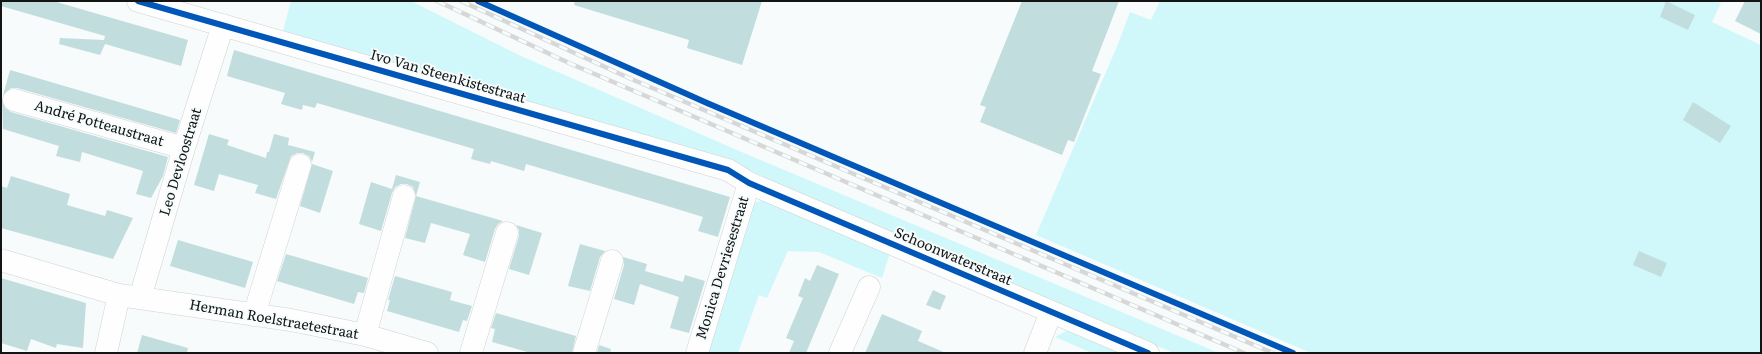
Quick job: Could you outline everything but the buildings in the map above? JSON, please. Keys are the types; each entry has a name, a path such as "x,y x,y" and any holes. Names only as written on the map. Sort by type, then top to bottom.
{"street":[{"name":"Ivo Van Steenkistestraat","path":"138,1 728,170 749,183"},
{"name":"Leo Devloostraat","path":"140,298 184,148 223,25"},
{"name":"André Potteaustraat","path":"14,100 184,148"},
{"path":"254,315 300,165"},
{"name":"Schoonwaterstraat","path":"749,183 1148,353"},
{"name":"Monica Devriesestraat","path":"697,353 749,183"},
{"path":"365,335 404,196"},
{"path":"471,353 507,232"},
{"name":"Herman Roelstraetestraat","path":"1,260 119,295 254,315 365,335 428,353"},
{"path":"584,353 612,261"},
{"path":"840,353 869,287"},
{"path":"106,353 119,295"},
{"path":"1035,353 1051,312"}],"shaded area":[{"path":"291,1 411,1 521,56 744,153 1219,353 1174,353 935,253 789,189 737,164 283,31"},
{"path":"1160,1 1712,1 1721,3 1712,22 1761,45 1761,353 1311,353 1036,235 1118,44 1130,12 1151,20"},
{"path":"765,200 890,253 882,278 819,252 788,251 767,298 759,295 738,353 706,353 753,203"},
{"path":"1066,331 1078,334 1123,353 1092,353 1055,337"}],"railway":[{"path":"437,1 569,63 1244,353"},
{"path":"461,1 629,78 1273,353"}],"cycle path":[{"path":"138,1 728,170 749,183 1148,353"},
{"path":"478,1 707,103 1293,353"}]}
